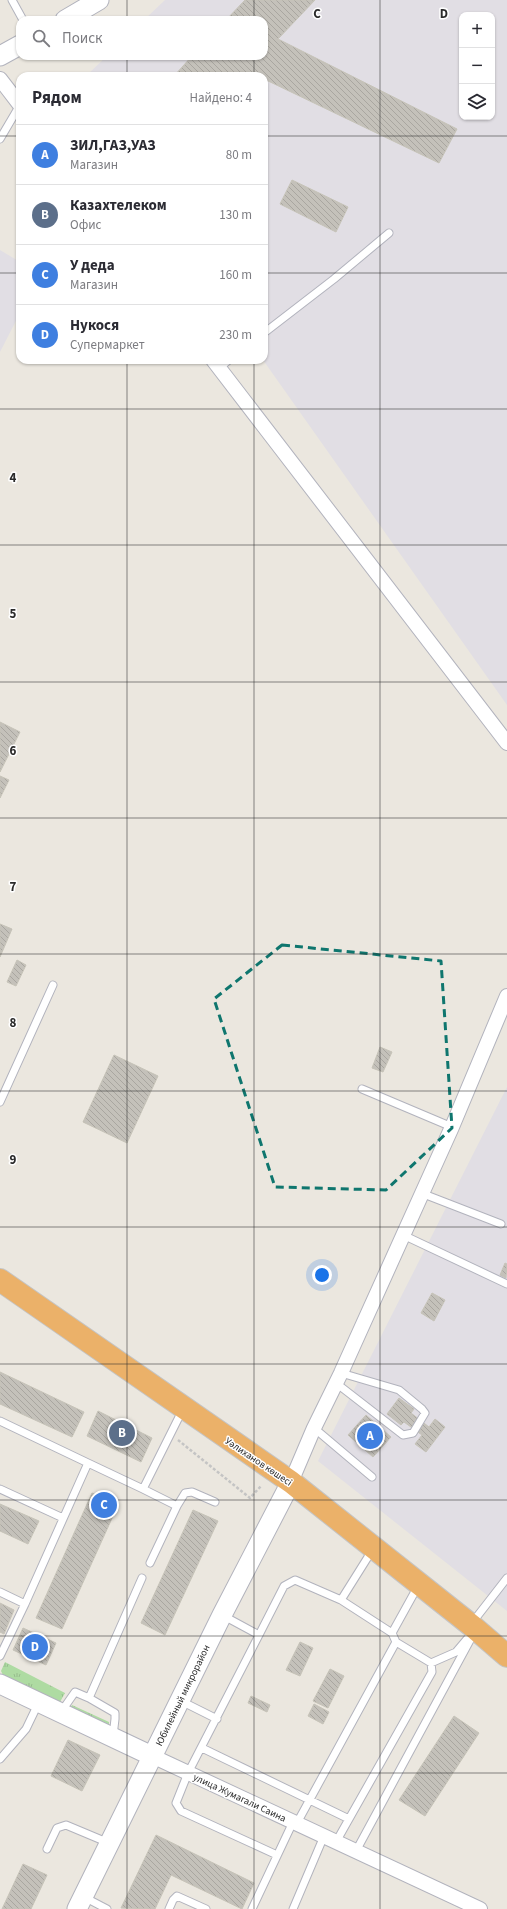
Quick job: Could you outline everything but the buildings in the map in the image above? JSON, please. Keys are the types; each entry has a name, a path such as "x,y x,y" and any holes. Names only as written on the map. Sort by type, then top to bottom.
{"highway":[{"name":"Уәлиханов көшесі","path":"0,1280 291,1482 507,1656"}],"street":[{"path":"72,16 99,0"},
{"path":"0,56 16,47"},
{"path":"0,79 16,100"},
{"path":"222,364 507,743"},
{"path":"291,1482 421,1192 452,1127 507,996"},
{"name":"Юбилейный микрорайон","path":"80,1903 222,1615 291,1482"},
{"name":"улица Жумагали Саина","path":"0,1684 480,1909"}],"lane":[{"path":"12,0 21,16"},
{"path":"0,139 16,112"},
{"path":"268,330 334,279 389,233"},
{"path":"0,1102 53,985"},
{"path":"362,1089 452,1127"},
{"path":"421,1192 501,1224"},
{"path":"402,1235 507,1284"},
{"path":"338,1378 399,1390 422,1409 425,1413 424,1417 413,1432 402,1435 338,1378"},
{"path":"143,1489 183,1408"},
{"path":"0,1421 177,1506"},
{"path":"314,1428 372,1477"},
{"path":"0,1656 88,1463"},
{"path":"0,1489 63,1518"},
{"path":"150,1563 182,1496 188,1492 196,1493 215,1502"},
{"path":"341,1600 373,1548"},
{"path":"89,1698 142,1578"},
{"path":"431,1663 456,1652 507,1578"},
{"path":"278,1855 178,1809 177,1799 188,1773 284,1586 295,1580 341,1600 392,1633 396,1642 431,1663"},
{"path":"392,1633 418,1584"},
{"path":"0,1592 25,1604"},
{"path":"222,1615 258,1635"},
{"path":"356,1851 473,1628"},
{"path":"252,1909 295,1822 310,1800 396,1642"},
{"path":"293,1909 330,1839 349,1819 432,1672 431,1663"},
{"path":"61,1713 75,1692 89,1698 114,1713 116,1718 112,1737"},
{"path":"179,1701 217,1718"},
{"path":"0,1759 26,1729 39,1702"},
{"path":"202,1748 349,1819"},
{"path":"47,1849 57,1828 66,1825 110,1843"},
{"path":"169,1909 173,1900 178,1896 206,1909"},
{"path":"80,1903 107,1909"}],"path":[{"path":"169,1434 250,1498 261,1486"}],"highlighted area":[{"path":"282,945 441,961 452,1128 386,1190 275,1187 214,999"}],"shaded area":[{"path":"165,0 507,0 507,705 266,364 268,364 268,72 90,72 103,60 268,60 268,16 148,16"},
{"path":"0,250 16,260 16,321 0,352"},
{"path":"507,1087 507,1611 318,1461"}],"green space":[{"path":"5,1662 65,1693 60,1702 4,1677 1,1671"},
{"path":"72,1705 109,1722 109,1727 70,1709"}],"place":[{"name":"Казахтелеком","path":"122,1433"},
{"name":"ЗИЛ,ГАЗ,УАЗ","path":"370,1436"},
{"name":"У деда","path":"104,1505"},
{"name":"Нукося","path":"35,1647"}]}
